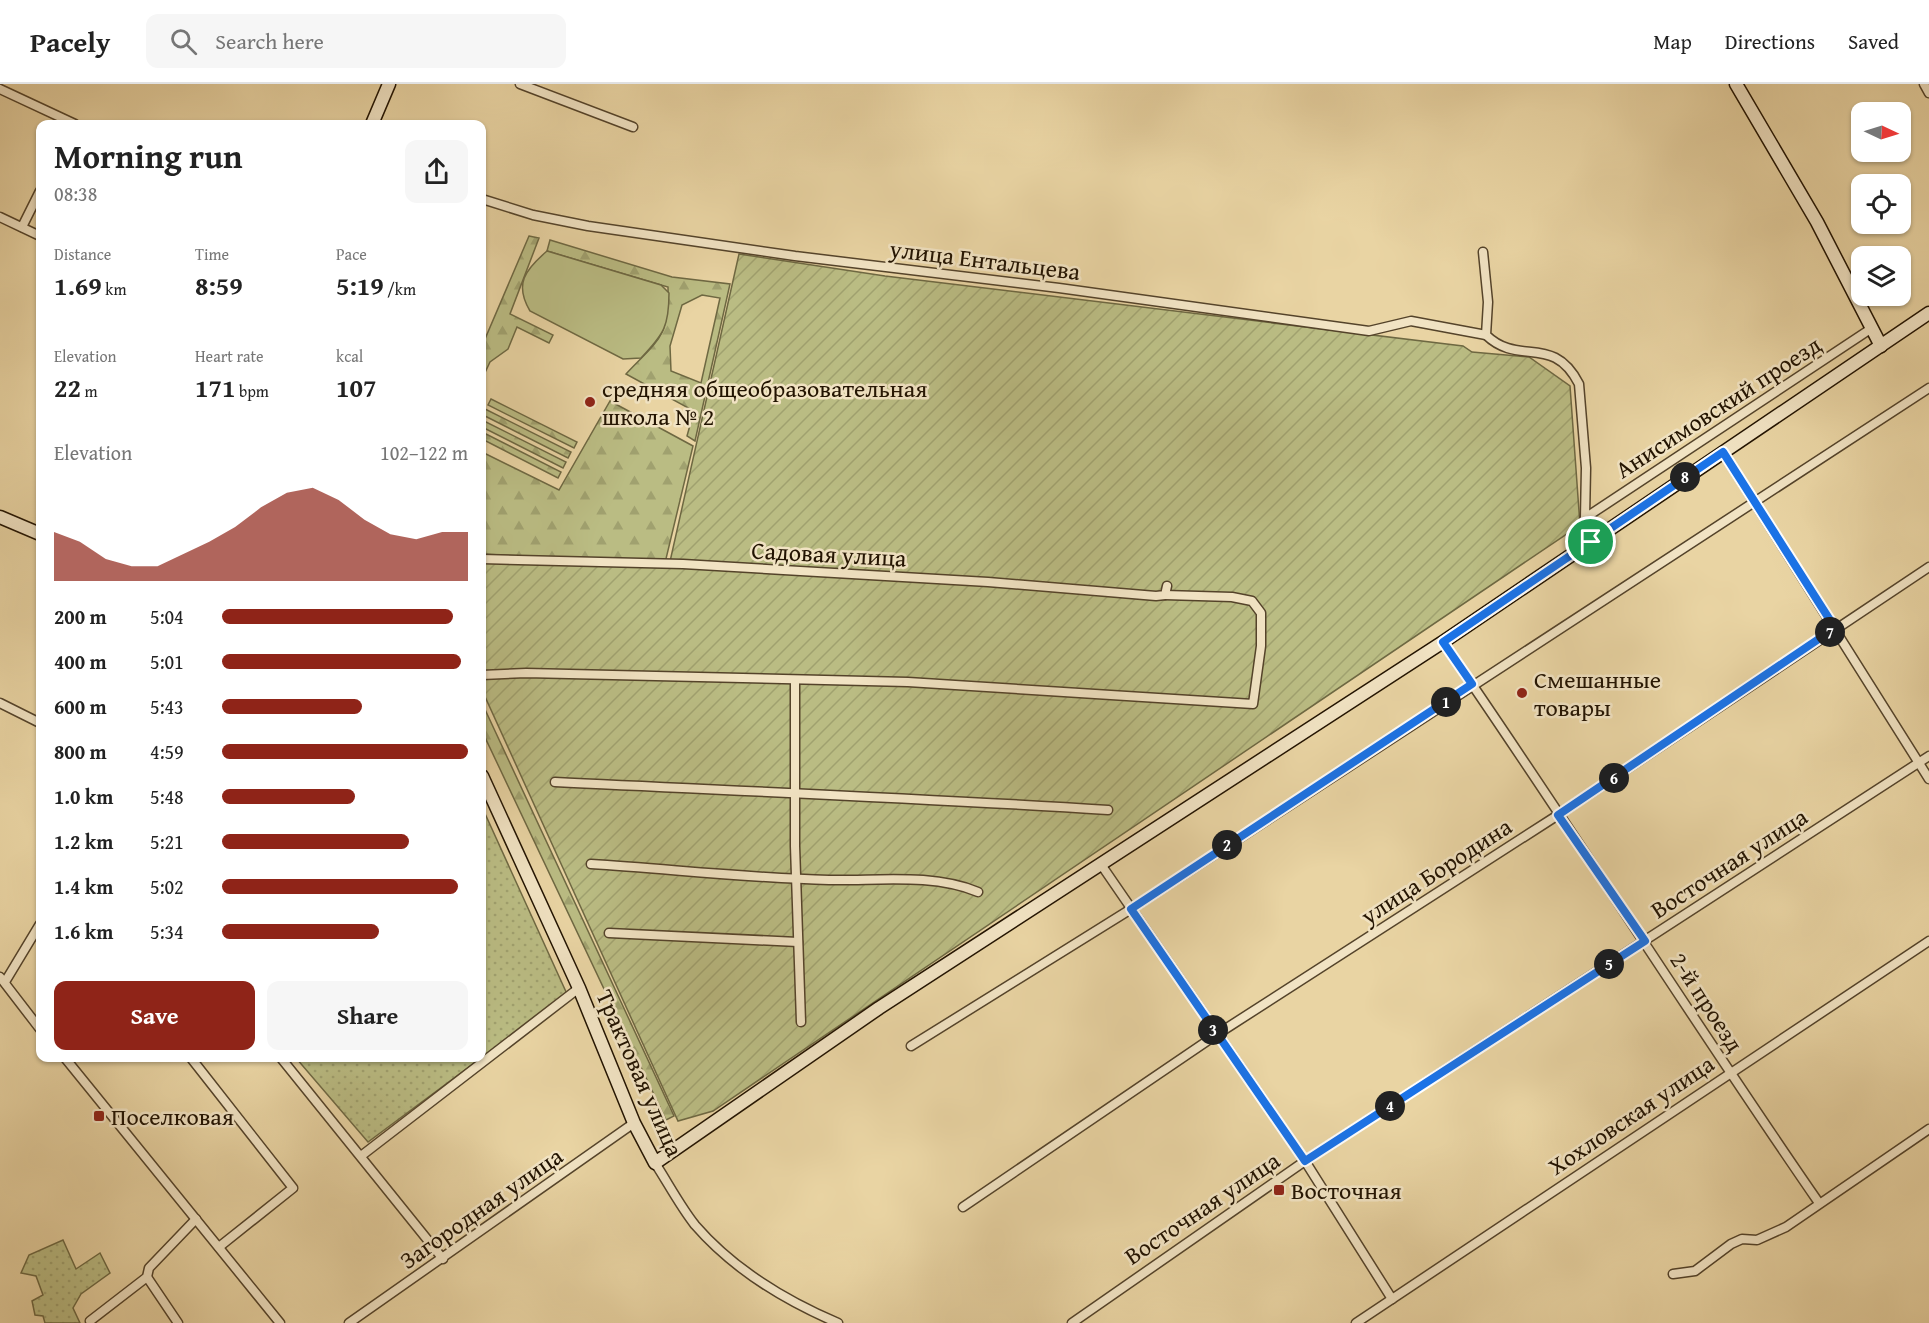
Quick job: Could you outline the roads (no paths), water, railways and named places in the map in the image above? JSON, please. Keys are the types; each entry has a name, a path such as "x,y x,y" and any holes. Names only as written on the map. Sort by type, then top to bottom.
{"street":[{"path":"374,120 389,84"},
{"path":"520,84 633,127"},
{"path":"1736,84 1817,222 1881,346"},
{"path":"1924,84 1929,93"},
{"path":"0,90 66,120"},
{"path":"22,227 36,199"},
{"name":"улица Ентальцева","path":"486,200 533,215 588,226 795,256 1059,288 1369,331 1410,321 1486,335"},
{"path":"0,217 36,234"},
{"path":"1483,252 1488,302 1486,335 1498,346 1513,351 1540,351 1553,356 1574,374 1580,384 1586,468 1585,518 1591,542"},
{"path":"656,1163 879,1008 1443,642 1929,313"},
{"name":"Анисимовский проезд","path":"1585,518 1872,328"},
{"path":"911,1046 1131,909 1472,684 1929,388"},
{"path":"1723,452 1929,778"},
{"path":"0,517 36,532"},
{"name":"Садовая улица","path":"486,559 683,564 1165,596 1232,597 1252,601 1261,613 1261,646 1253,704 908,682 795,680"},
{"name":"улица Бородина","path":"963,1207 1216,1035 1558,815 1929,567"},
{"path":"1165,596 1167,586"},
{"name":"2-й проезд","path":"1443,642 1645,941 1729,1073 1819,1203"},
{"path":"486,675 526,673 795,680 794,794 801,1023"},
{"path":"0,704 36,721"},
{"name":"Восточная улица","path":"1072,1323 1305,1161 1929,756"},
{"path":"555,782 904,797 1107,810"},
{"name":"Трактовая улица","path":"486,785 579,988 634,1123 694,1223 726,1257 761,1284 838,1323"},
{"path":"591,864 830,880 876,878 962,885 978,892"},
{"path":"1100,864 1305,1161 1392,1299"},
{"path":"36,930 3,980 36,1024"},
{"path":"609,933 798,942"},
{"name":"Хохловская улица","path":"1356,1323 1929,941"},
{"path":"486,1060 579,988"},
{"path":"71,1062 280,1323"},
{"path":"194,1062 292,1188 219,1248"},
{"path":"284,1062 443,1259"},
{"path":"362,1156 483,1062"},
{"name":"Загородная улица","path":"349,1323 634,1123"},
{"path":"1673,1274 1695,1271 1731,1244 1742,1239 1757,1240 1768,1236 1929,1129"},
{"path":"90,1322 147,1277 149,1268 195,1218"},
{"path":"147,1277 177,1323"}],"place":[{"name":"средняя общеобразовательная школа № 2","path":"590,402"},
{"name":"Смешанные товары","path":"1522,693"},
{"name":"Поселковая","path":"99,1116"},
{"name":"Восточная","path":"1279,1190"}]}
